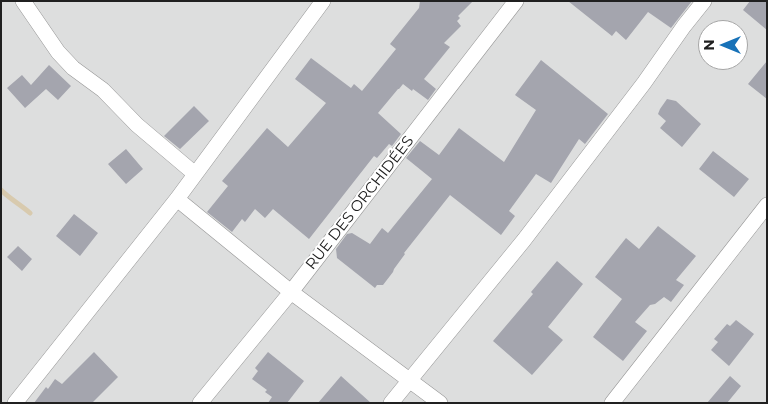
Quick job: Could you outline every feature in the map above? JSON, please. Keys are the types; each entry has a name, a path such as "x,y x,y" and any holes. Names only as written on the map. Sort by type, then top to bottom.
{"street":[{"path":"22,1 58,52 73,68 103,90 137,125 195,174"},
{"path":"15,403 177,198 323,1"},
{"name":"RUE DES ORCHIDÉES","path":"200,403 291,292 516,1"},
{"path":"391,403 524,240 704,1"},
{"path":"177,198 291,292 440,403"},
{"path":"612,403 767,205"}],"shaded area":[{"path":"1,1 767,1 767,403 1,403"}],"building":[{"path":"420,1 473,1 458,16 460,18 457,21 461,26 444,43 450,47 424,79 436,89 428,100 403,84 398,89 378,113 401,134 392,146 389,144 377,158 374,156 309,239 273,209 265,218 255,209 245,222 242,219 232,232 207,212 228,186 222,181 267,128 288,147 326,103 295,79 311,58 351,88 354,84 362,91 396,49 390,44 419,8"},
{"path":"568,1 692,1 671,28 648,12 626,40 616,31 612,36"},
{"path":"750,1 767,1 767,30 743,10"},
{"path":"541,60 608,114 585,144 579,139 551,183 536,174 509,211 515,216 501,235 450,195 404,253 383,285 377,285 375,288 337,258 336,249 347,234 352,233 370,244 382,228 388,233 432,179 406,158 420,141 439,155 459,128 504,162 536,110 515,95"},
{"path":"767,61 767,99 748,84"},
{"path":"49,65 71,86 58,100 46,89 25,108 7,88 22,75 31,85"},
{"path":"667,99 676,101 701,124 682,147 660,128 666,121 658,114"},
{"path":"194,106 209,121 180,149 164,136"},
{"path":"126,149 143,169 126,184 108,164"},
{"path":"713,151 749,179 734,197 699,169"},
{"path":"74,214 98,233 80,256 56,236"},
{"path":"658,226 696,256 676,280 684,285 671,302 664,297 655,304 650,305 635,322 647,331 623,361 593,337 622,299 595,277 626,238 639,249"},
{"path":"18,246 32,259 22,271 7,257"},
{"path":"557,261 583,284 548,327 563,340 532,375 493,341 533,294 531,292"},
{"path":"736,320 754,334 729,366 711,350 718,342 714,339 727,324 730,326"},
{"path":"94,352 118,377 92,403 34,403 46,387 48,389 55,379 62,384"},
{"path":"268,352 304,381 287,403 268,403 272,397 265,392 267,390 252,379 258,371 255,368"},
{"path":"341,376 371,403 318,403"},
{"path":"730,376 741,386 727,403 707,403"}],"waterway":[{"path":"1,190 30,213"}]}
